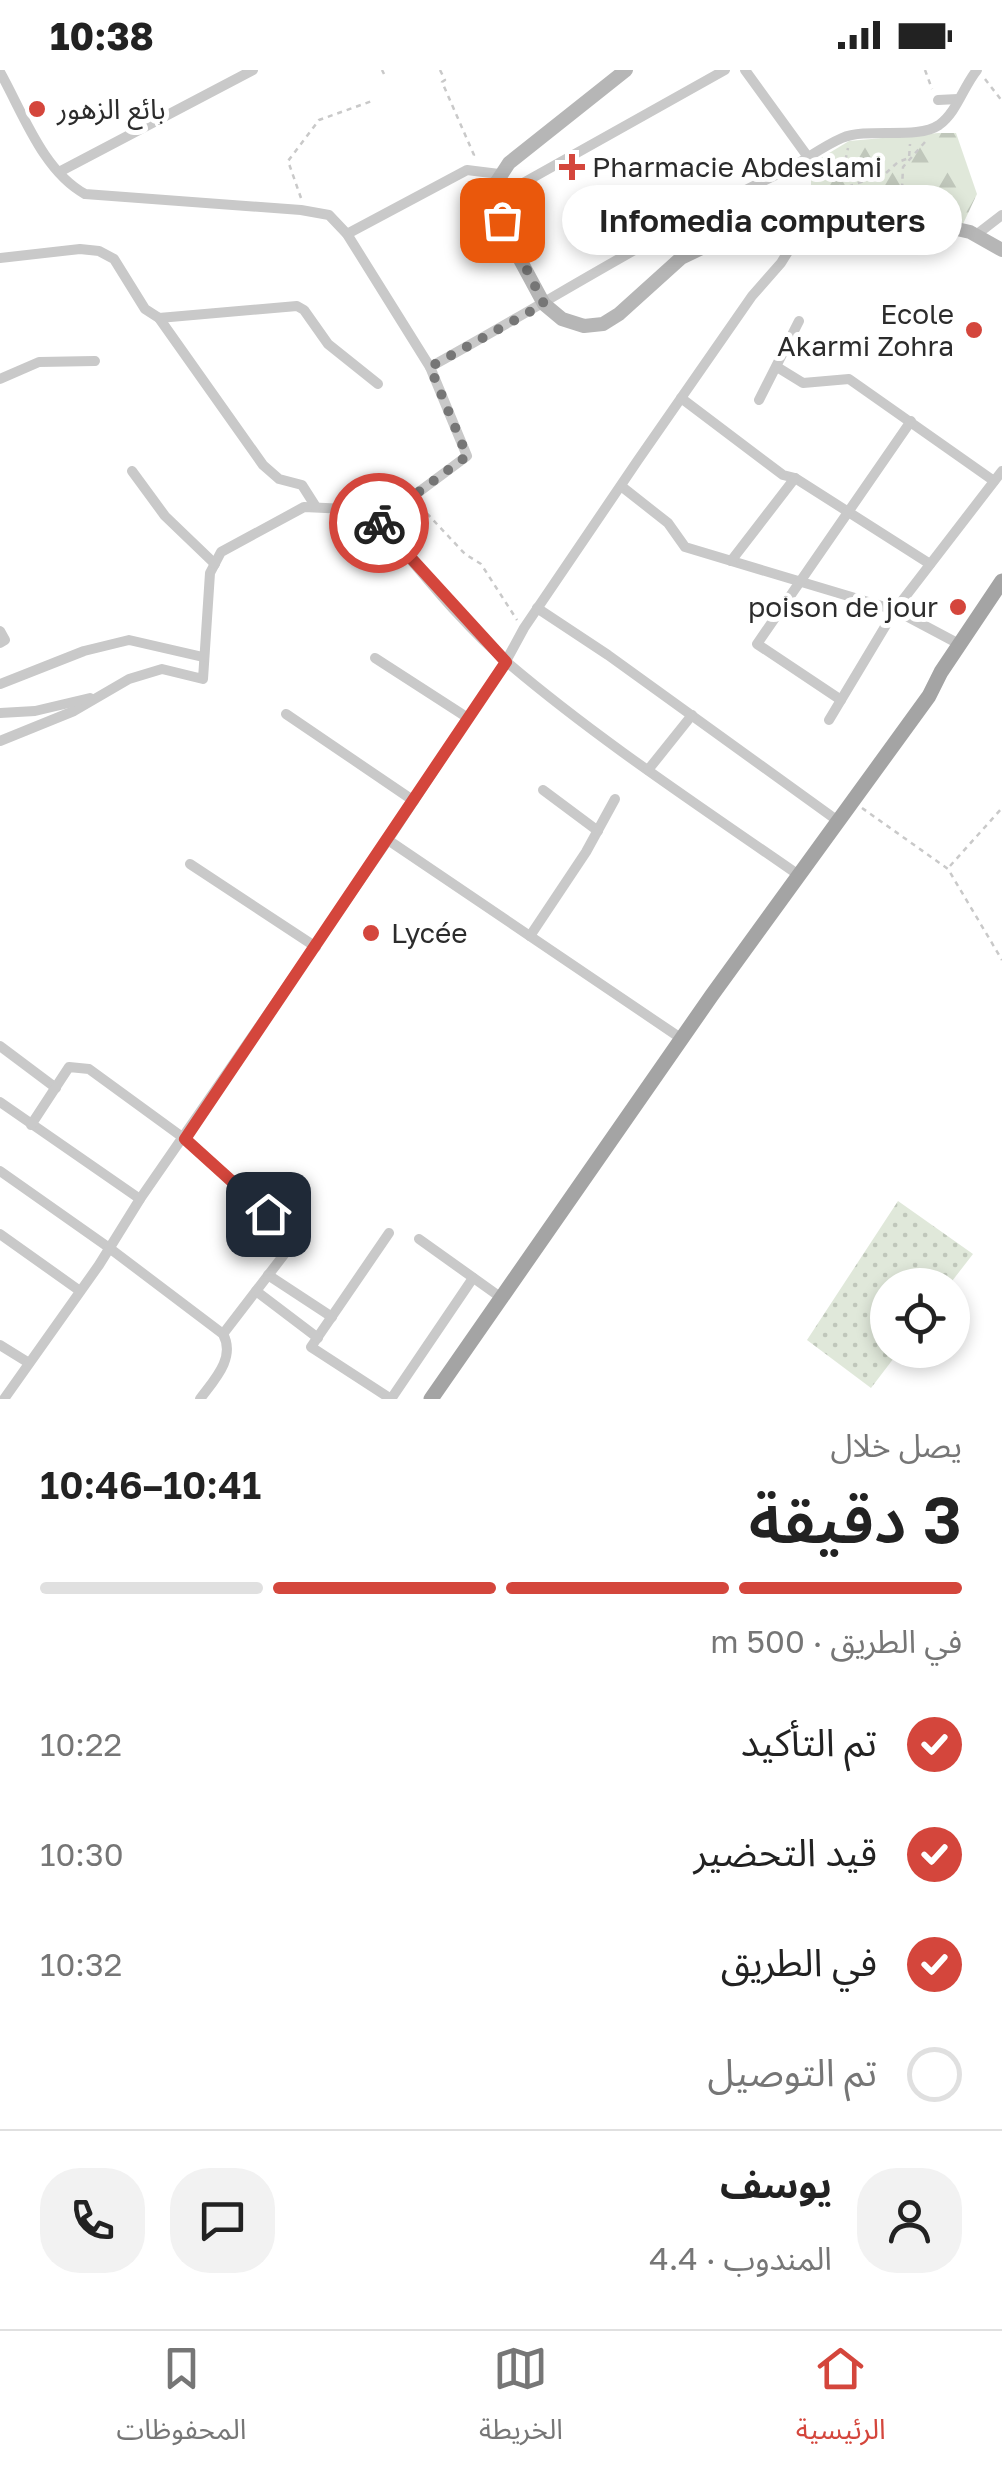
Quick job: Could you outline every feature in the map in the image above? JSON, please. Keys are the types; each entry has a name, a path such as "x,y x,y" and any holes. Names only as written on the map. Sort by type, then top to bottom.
{"main road":[{"path":"626,70 498,174 494,186 493,200 510,241 544,304 570,323 590,327 603,324 691,252 740,234 805,224 964,230 1002,250"},
{"path":"431,1399 682,1039 929,696 1002,581"}],"street":[{"path":"58,172 237,74 253,70"},
{"path":"493,200 724,70"},
{"path":"746,70 808,157"},
{"path":"430,367 684,220 849,136 935,128 952,113 978,70"},
{"path":"0,72 58,172 76,189 97,196 330,215 347,234 430,367 467,456 412,497 368,510 304,506 220,552 210,574 203,679 162,670 129,679 74,711 0,741"},
{"path":"938,100 958,99"},
{"path":"347,234 467,170 498,174"},
{"path":"976,236 1002,215"},
{"path":"4,1399 388,840 506,662 537,608 805,224"},
{"path":"0,258 80,249 99,250 114,259 145,309 159,318 264,465 280,478 302,486 316,507"},
{"path":"159,318 297,306 328,344 378,384"},
{"path":"759,400 800,321"},
{"path":"0,379 39,362 94,360"},
{"path":"777,367 803,383 850,379 994,482"},
{"path":"681,398 783,475 795,478 930,564"},
{"path":"842,700 757,644 911,420"},
{"path":"132,471 165,516 214,564"},
{"path":"828,720 895,610 1002,471"},
{"path":"731,561 795,478"},
{"path":"621,486 668,523 685,547 895,610 960,644"},
{"path":"368,510 506,662 598,735 800,876"},
{"path":"537,608 838,821"},
{"path":"0,631 5,640 0,643"},
{"path":"0,684 84,650 129,640 203,657"},
{"path":"375,658 468,718"},
{"path":"0,713 35,711 100,696"},
{"path":"286,714 414,801"},
{"path":"648,770 692,716"},
{"path":"544,790 598,832"},
{"path":"530,936 616,799"},
{"path":"388,840 682,1039"},
{"path":"190,864 316,946"},
{"path":"0,1046 56,1088"},
{"path":"31,1125 69,1067 88,1069 185,1139 296,1239 222,1334"},
{"path":"0,1102 140,1199"},
{"path":"0,1171 222,1334 227,1342 227,1360 200,1399"},
{"path":"389,1233 311,1347 391,1399 474,1278"},
{"path":"419,1239 502,1298"},
{"path":"2,1241 80,1292"},
{"path":"268,1275 332,1318"},
{"path":"256,1291 318,1338"},
{"path":"0,1345 29,1363"}],"path":[{"path":"440,70 474,155"},
{"path":"978,70 1002,101"},
{"path":"301,210 289,158 319,120 372,101"},
{"path":"833,224 849,136"},
{"path":"928,140 903,167 902,189 941,214 946,229"},
{"path":"910,147 910,158"},
{"path":"839,190 886,173 910,158"},
{"path":"837,200 921,202"},
{"path":"412,497 465,554 480,564 524,628"},
{"path":"853,801 948,868 1002,960"},
{"path":"948,868 1002,808"}],"green space":[{"path":"956,133 977,194 963,224 811,216 811,164 849,141"},
{"path":"898,1201 973,1254 962,1268 870,1268 870,1368 886,1368 871,1388 807,1340"}],"way so far":[{"path":"379,523 368,510 412,497 467,456 430,367 544,304 502,220"}],"place":[{"name":"بائع الزهور","path":"37,109"},
{"name":"Pharmacie Abdeslami","path":"572,167"},
{"name":"Infomedia computers","path":"502,220"},
{"name":"Ecole Akarmi Zohra","path":"974,330"},
{"name":"poison de jour","path":"958,607"},
{"name":"Lycée","path":"371,933"}],"route":[{"path":"268,1214 185,1139 506,662 379,523"}]}
